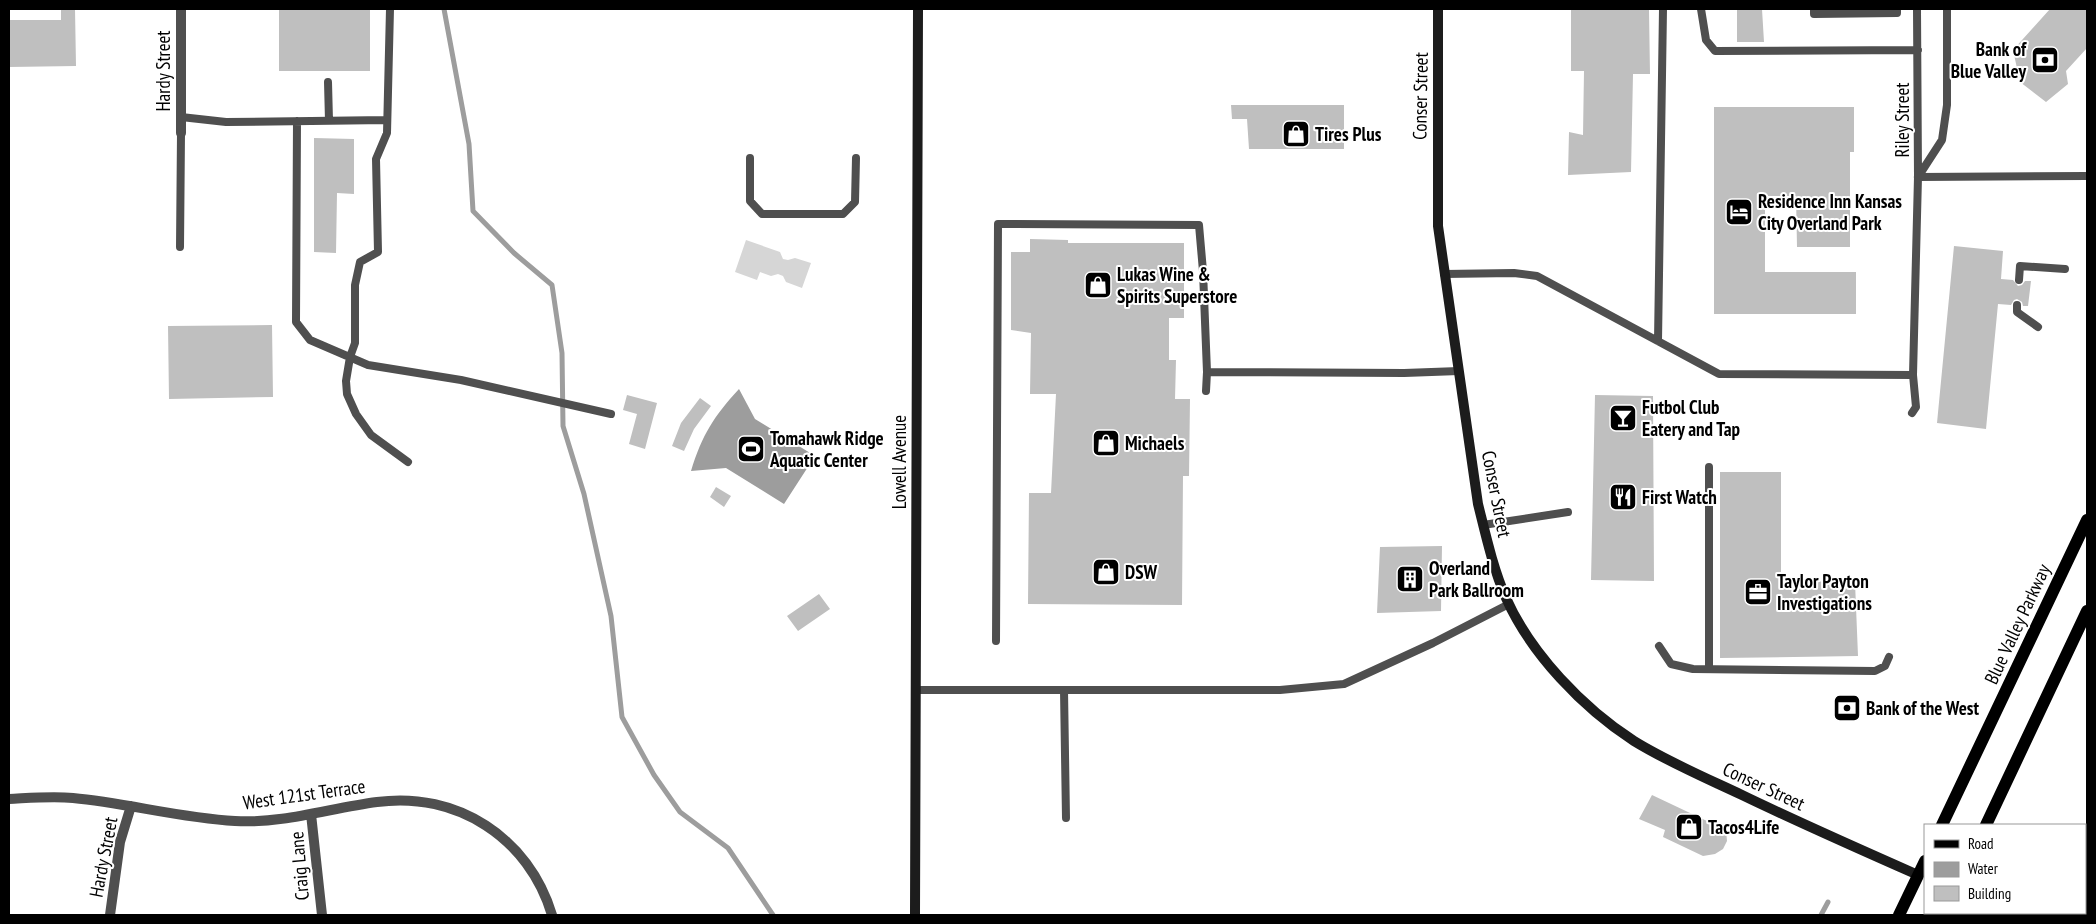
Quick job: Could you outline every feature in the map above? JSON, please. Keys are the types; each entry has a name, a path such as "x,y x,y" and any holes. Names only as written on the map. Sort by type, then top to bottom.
{"main road":[{"name":"Blue Valley Parkway","path":"1942,824 2087,520"},
{"path":"1986,824 2087,612"},
{"path":"1899,915 1921,876"}],"street":[{"name":"Hardy Street","path":"180,9 181,133"},
{"name":"Lowell Avenue","path":"915,915 918,9"},
{"name":"Conser Street","path":"1438,9 1438,226 1483,525 1496,571 1510,604 1541,654 1566,685 1605,720 1634,741 1775,811 1921,876"},
{"name":"West 121st Terrace","path":"9,799 70,797 236,821 274,820 378,802 404,800 452,808 492,828 508,841 522,857 538,882 552,915"},
{"name":"Hardy Street","path":"110,915 120,842 132,806"},
{"name":"Craig Lane","path":"311,814 322,915"}],"lane":[{"path":"390,9 387,133 376,159 378,252 360,262 355,285 355,342 350,357 346,387 356,414 371,435 408,462"},
{"path":"1658,341 1663,9"},
{"path":"1701,9 1706,40 1716,51 1918,50"},
{"path":"1814,9 1814,14 1897,13 1897,9"},
{"name":"Riley Street","path":"1917,9 1918,177"},
{"name":"Riley Street","path":"1918,177 1942,140 1947,104 1946,9"},
{"path":"328,82 329,121"},
{"path":"181,117 226,122 387,120"},
{"path":"297,121 296,322 310,340 368,365 461,380 611,414"},
{"path":"180,247 181,133"},
{"path":"750,158 750,200 762,214 843,214 855,202 856,158"},
{"path":"1912,413 1916,407 1912,385 1918,177 2087,176"},
{"path":"996,641 998,224 1199,224 1204,280 1206,391"},
{"path":"2019,280 2020,266 2065,269"},
{"path":"1444,274 1514,273 1537,276 1719,374 1913,375"},
{"path":"2017,305 2017,312 2038,327"},
{"path":"1207,372 1404,373 1459,371"},
{"path":"1709,467 1709,669"},
{"path":"1483,525 1568,512"},
{"path":"916,690 1280,690 1344,684 1433,643 1510,604"},
{"path":"1660,646 1671,664 1694,669 1875,671 1885,666 1889,658"},
{"path":"1064,690 1066,818"}],"shaded area":[{"path":"746,240 780,252 783,259 795,258 811,263 802,288 786,282 783,276 778,274 771,276 760,272 757,280 735,272"}],"water":[{"name":"Tomahawk Ridge Aquatic Center","path":"739,389 755,419 815,456 784,504 726,468 691,471 704,436 722,408"}],"building":[{"path":"61,9 75,9 76,66 9,67 9,20 61,20"},
{"path":"279,9 370,9 370,71 279,71"},
{"path":"1571,9 1649,9 1650,74 1633,74 1631,172 1568,175 1569,132 1583,135 1584,71 1571,71"},
{"path":"1737,9 1762,9 1764,42 1737,42"},
{"name":"Bank of Blue Valley","path":"2050,9 2087,9 2087,48 2066,71 2068,84 2046,102 2020,82 2013,50"},
{"name":"Tires Plus","path":"1231,105 1344,105 1344,149 1249,149 1247,119 1232,119"},
{"name":"Residence Inn Kansas City Overland Park","path":"1714,107 1854,107 1854,152 1850,152 1850,247 1797,247 1796,196 1765,196 1765,272 1856,272 1856,314 1714,314"},
{"path":"314,138 354,139 354,194 337,193 336,253 314,252"},
{"path":"1030,239 1068,240 1068,243 1184,243 1184,318 1169,318 1169,360 1176,360 1175,399 1190,399 1189,476 1183,476 1182,605 1028,604 1029,493 1051,493 1056,394 1030,394 1031,333 1011,330 1011,252 1030,252"},
{"path":"1954,246 2003,251 2001,279 2013,280 2018,286 2022,285 2025,281 2031,281 2028,306 2023,306 2022,302 2017,299 2011,305 1998,304 1986,429 1937,423"},
{"path":"272,325 273,397 169,399 168,326"},
{"path":"627,395 657,403 645,449 629,444 637,414 623,410"},
{"path":"1595,395 1653,396 1654,581 1591,580"},
{"path":"700,398 711,406 694,429 684,451 672,446 681,423"},
{"path":"1720,472 1781,472 1781,581 1855,582 1858,656 1720,658"},
{"path":"716,487 731,496 724,507 710,497"},
{"name":"Overland Park Ballroom","path":"1442,546 1441,611 1377,613 1380,547"},
{"path":"819,594 830,609 798,631 787,616"},
{"name":"Tacos4Life","path":"1652,795 1726,830 1727,841 1723,849 1715,854 1703,856 1663,837 1665,830 1639,819"}],"waterway":[{"path":"444,9 469,144 473,211 514,253 552,285 562,353 563,426 584,494 611,616 622,717 654,775 680,812 728,848 773,915"},
{"path":"1821,915 1828,902"}],"place":[{"name":"Bank of Blue Valley","path":"2045,60"},
{"name":"Tires Plus","path":"1296,134"},
{"name":"Residence Inn Kansas City Overland Park","path":"1739,212"},
{"name":"Lukas Wine & Spirits Superstore","path":"1098,285"},
{"name":"Futbol Club Eatery and Tap","path":"1623,418"},
{"name":"Michaels","path":"1106,443"},
{"name":"Tomahawk Ridge Aquatic Center","path":"751,449"},
{"name":"First Watch","path":"1623,497"},
{"name":"DSW","path":"1106,572"},
{"name":"Overland Park Ballroom","path":"1410,579"},
{"name":"Taylor Payton Investigations","path":"1758,592"},
{"name":"Bank of the West","path":"1847,708"},
{"name":"Tacos4Life","path":"1689,827"}]}
